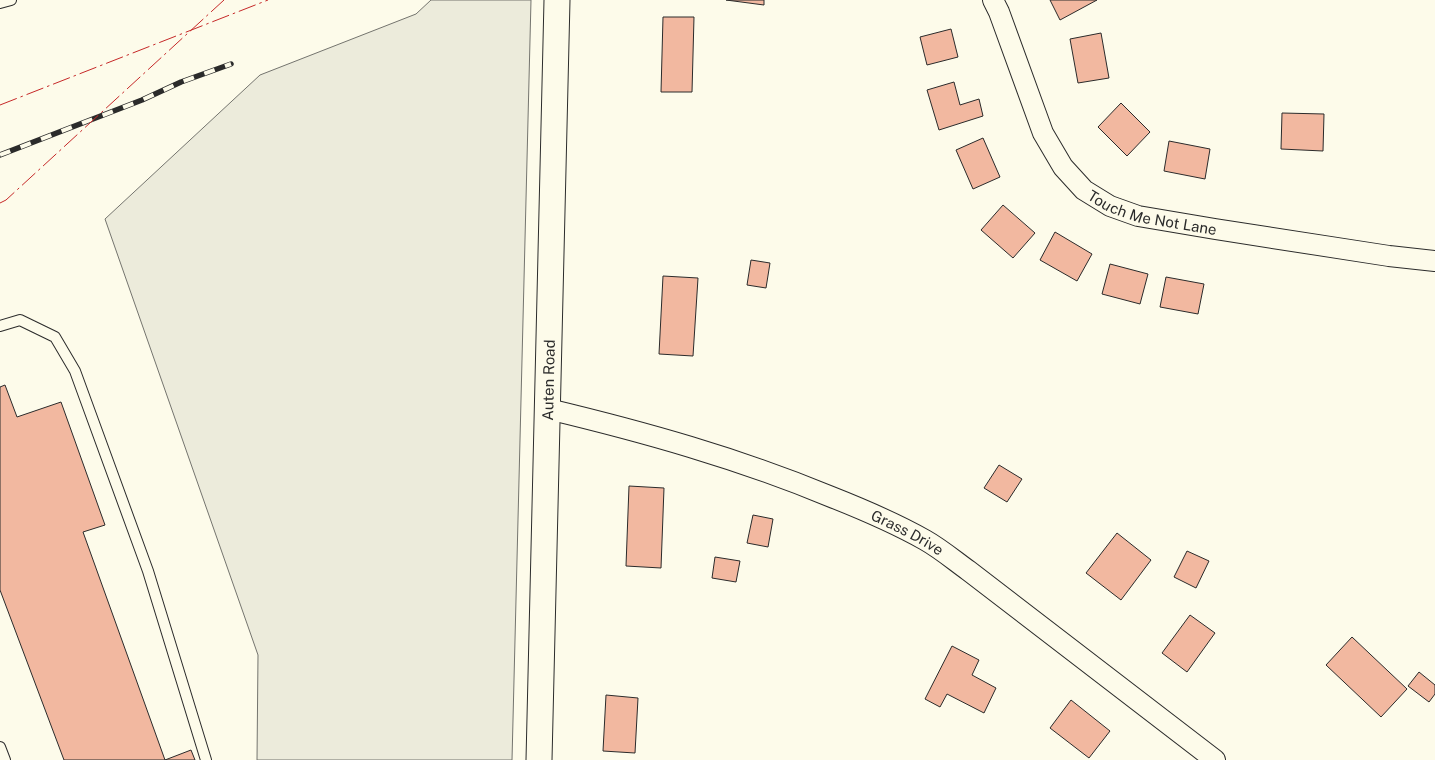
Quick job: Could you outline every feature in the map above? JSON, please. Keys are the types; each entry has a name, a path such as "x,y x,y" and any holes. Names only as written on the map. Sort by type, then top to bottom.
{"street":[{"name":"Auten Road","path":"539,760 557,0"},
{"name":"Touch Me Not Lane","path":"992,0 999,12 1043,133 1063,167 1084,190 1104,202 1138,216 1389,256 1435,261"},
{"name":"Grass Drive","path":"548,408 635,429 696,447 791,480 901,527 927,541 969,571 1215,760"}],"lane":[{"path":"0,4 11,0"},
{"path":"0,326 20,320 55,337 76,371 148,571 206,760"},
{"path":"0,747 5,760"}],"shaded area":[{"path":"431,0 531,0 512,760 257,760 258,655 105,219 260,75 416,14"}],"building":[{"path":"726,0 764,0 764,5"},
{"path":"1050,0 1097,0 1060,20"},
{"path":"663,17 694,17 692,92 661,92"},
{"path":"951,29 958,57 927,65 920,37"},
{"path":"1101,33 1109,78 1078,83 1070,39"},
{"path":"954,82 960,105 979,99 983,116 939,130 927,90"},
{"path":"1121,103 1150,132 1127,156 1098,127"},
{"path":"1282,113 1324,114 1323,151 1281,149"},
{"path":"983,138 1000,177 973,189 956,150"},
{"path":"1169,141 1210,149 1205,179 1164,171"},
{"path":"1003,205 1035,233 1013,258 981,230"},
{"path":"1055,232 1092,254 1077,281 1040,260"},
{"path":"751,260 770,263 766,288 747,285"},
{"path":"1110,264 1148,274 1140,304 1102,294"},
{"path":"663,276 698,278 693,356 659,354"},
{"path":"1166,277 1204,284 1198,314 1160,307"},
{"path":"5,385 17,417 61,402 105,525 83,532 165,760 64,760 0,590 0,387"},
{"path":"999,465 1022,479 1007,502 984,488"},
{"path":"629,486 664,488 661,568 626,566"},
{"path":"753,515 773,519 768,547 747,543"},
{"path":"1117,533 1151,560 1121,600 1086,573"},
{"path":"1187,551 1209,561 1196,588 1174,577"},
{"path":"715,557 740,561 736,582 712,578"},
{"path":"1190,615 1215,633 1187,672 1162,653"},
{"path":"1352,637 1407,689 1381,717 1326,665"},
{"path":"952,646 979,660 972,675 996,688 984,713 947,694 940,707 925,699"},
{"path":"1419,672 1435,685 1435,694 1429,702 1408,686"},
{"path":"606,695 638,698 635,753 603,751"},
{"path":"1071,700 1110,731 1089,758 1050,728"},
{"path":"191,750 195,760 165,760"}],"railway":[{"path":"0,155 142,100 181,82 231,64"}],"power":[{"path":"0,203 6,200 224,0"},
{"path":"0,105 268,0"}]}
